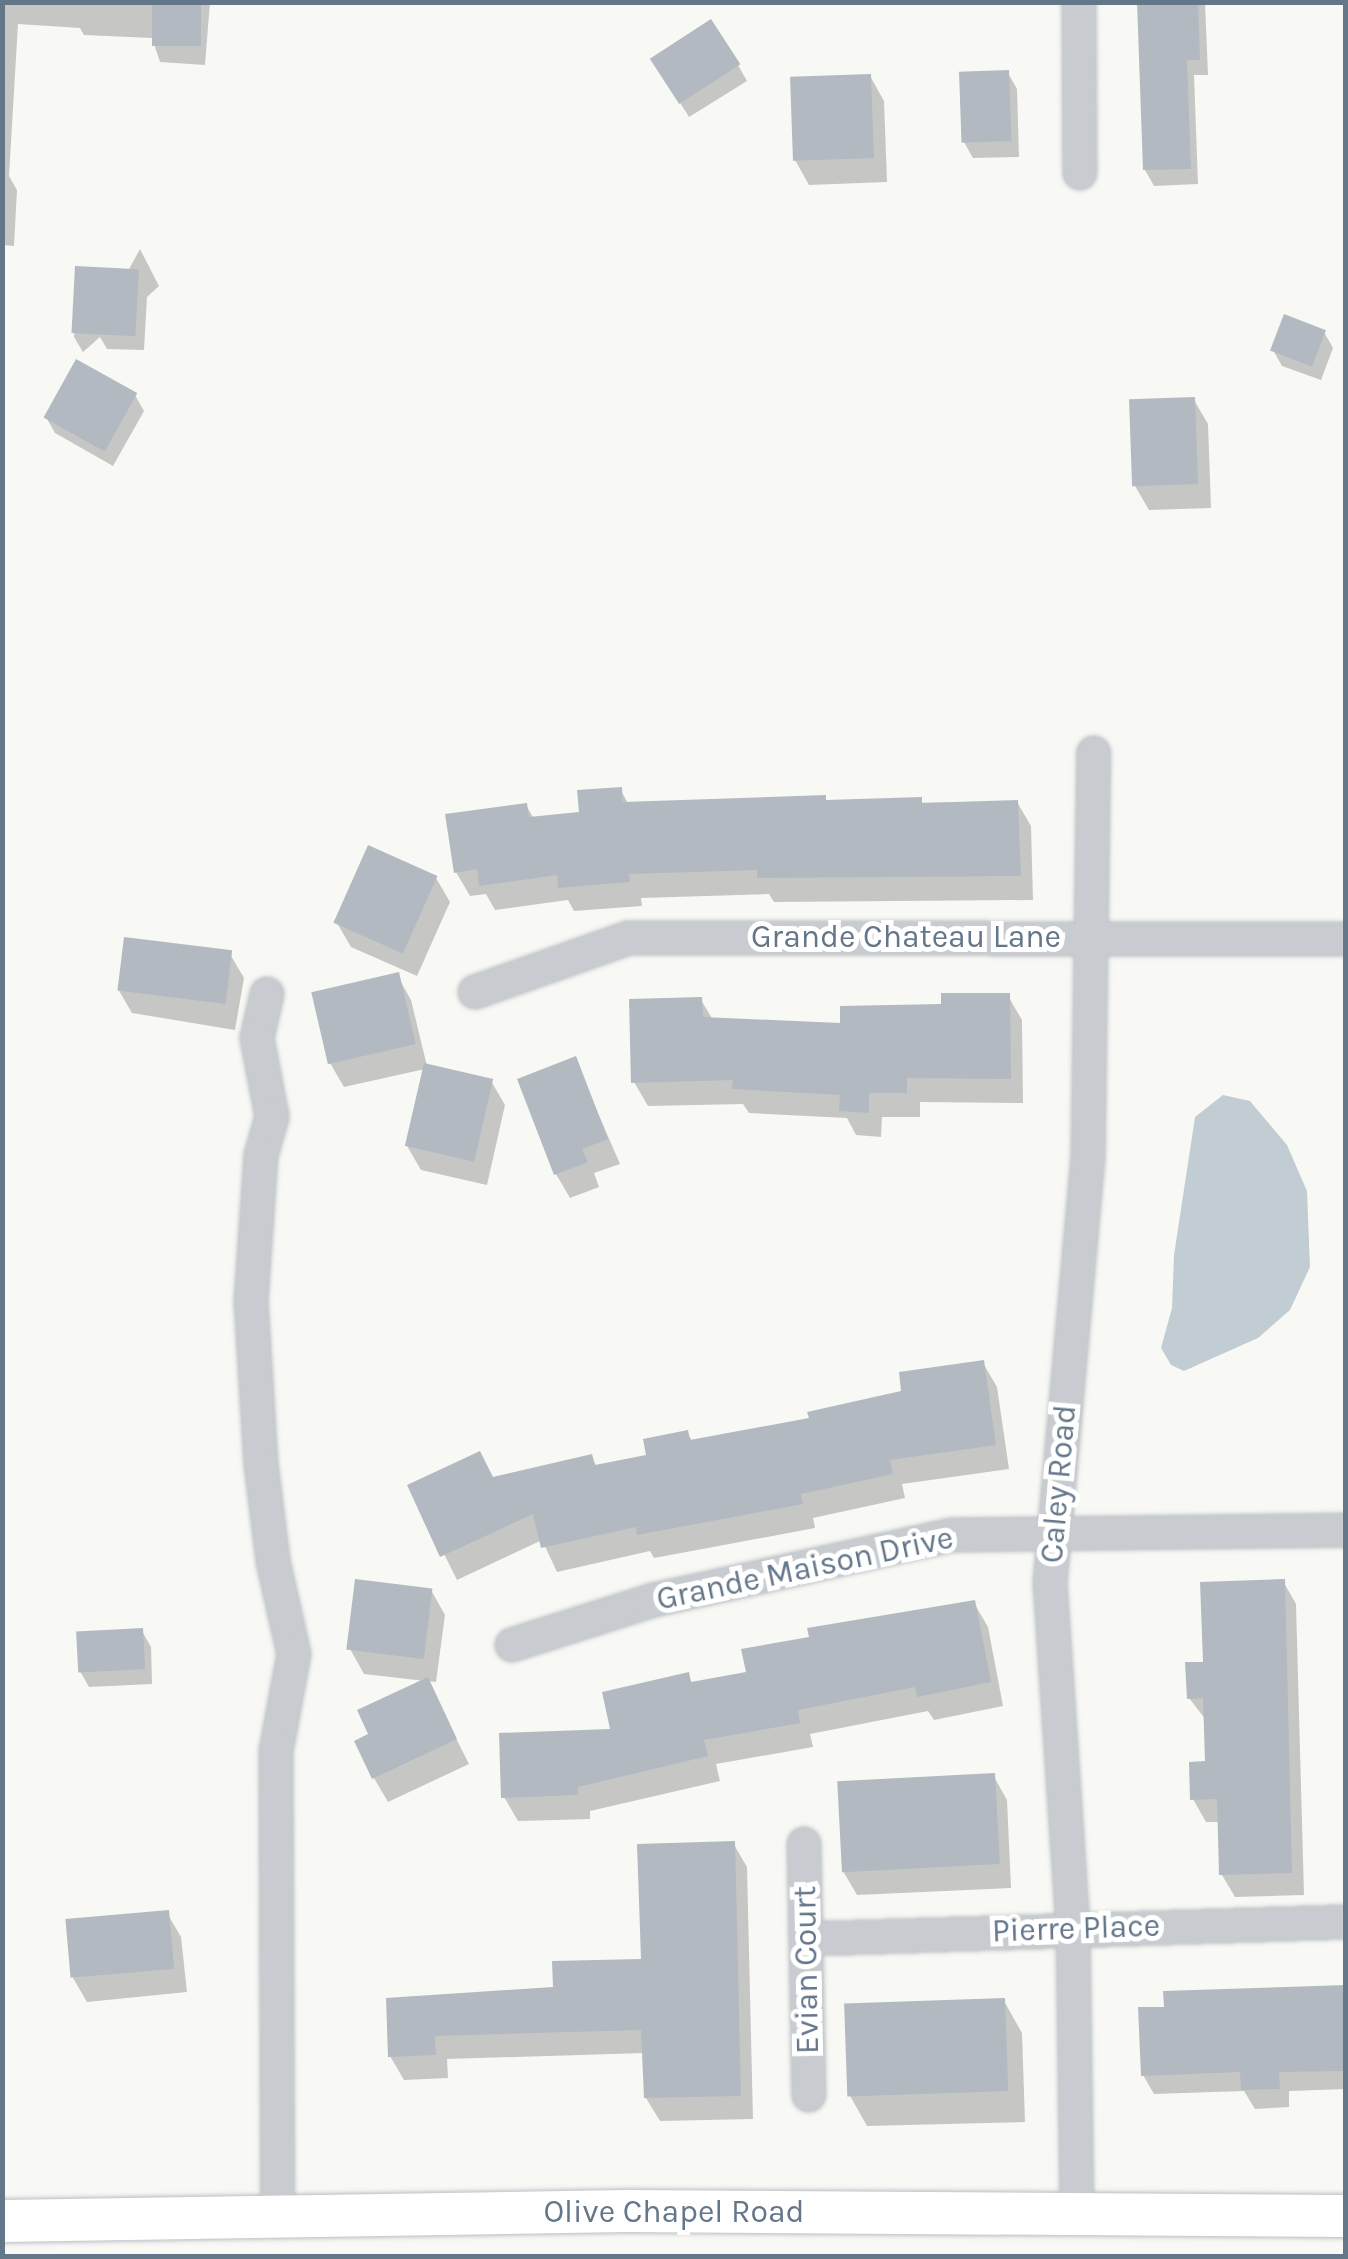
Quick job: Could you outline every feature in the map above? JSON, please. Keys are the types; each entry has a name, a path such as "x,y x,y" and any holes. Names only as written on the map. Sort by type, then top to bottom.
{"main road":[{"name":"Olive Chapel Road","path":"2,2221 626,2210 1346,2216"}],"street":[{"path":"1079,2 1080,172"},
{"name":"Caley Road","path":"1077,2216 1073,1928 1050,1583 1087,1178 1094,752"},
{"name":"Grande Chateau Lane","path":"476,992 628,938 1346,939"},
{"path":"267,994 256,1038 272,1117 261,1155 252,1301 263,1483 272,1560 294,1654 276,1751 278,2216"},
{"name":"Grande Maison Drive","path":"512,1645 654,1600 900,1543 952,1535 1346,1530"},
{"name":"Evian Court","path":"804,1844 809,2095"},
{"name":"Pierre Place","path":"807,1939 1346,1922"}],"shaded area":[{"path":"1223,1095 1250,1101 1287,1145 1307,1191 1310,1267 1290,1310 1258,1338 1184,1371 1171,1365 1161,1348 1172,1308 1174,1255 1195,1117"}],"building":[{"path":"152,2 201,2 201,46 152,46"},
{"path":"1137,2 1198,2 1200,60 1187,60 1191,169 1143,170"},
{"path":"711,19 740,64 679,104 650,59"},
{"path":"1009,70 1011,141 962,143 959,72"},
{"path":"871,74 874,158 793,161 790,77"},
{"path":"75,266 139,269 135,336 71,333"},
{"path":"1284,314 1326,330 1312,367 1270,350"},
{"path":"76,359 137,393 105,452 44,418"},
{"path":"1195,397 1198,484 1132,486 1129,399"},
{"path":"622,787 623,802 826,795 826,800 922,797 922,803 1018,800 1021,876 757,878 757,870 629,874 630,882 558,888 557,875 479,886 477,869 454,873 445,814 527,803 529,817 579,812 577,790"},
{"path":"368,845 437,876 403,954 333,923"},
{"path":"124,937 232,950 226,1004 117,991"},
{"path":"399,972 416,1044 328,1064 311,992"},
{"path":"941,993 1010,993 1011,1079 907,1078 907,1093 869,1093 869,1113 839,1111 840,1095 732,1089 733,1080 631,1083 629,999 702,997 703,1017 840,1023 840,1006 941,1004"},
{"path":"576,1056 608,1139 582,1149 588,1162 554,1175 517,1079"},
{"path":"424,1063 493,1079 474,1162 405,1146"},
{"path":"984,1360 996,1445 890,1460 893,1474 801,1494 803,1504 637,1535 636,1527 541,1548 533,1514 440,1557 407,1485 480,1451 493,1477 592,1454 595,1465 646,1455 643,1439 688,1430 690,1440 809,1418 807,1412 901,1391 899,1372"},
{"path":"355,1579 432,1589 424,1659 346,1649"},
{"path":"1285,1579 1292,1873 1219,1875 1217,1799 1190,1800 1189,1762 1205,1761 1203,1698 1187,1699 1185,1662 1203,1662 1200,1582"},
{"path":"975,1600 991,1682 917,1697 915,1687 798,1710 800,1723 704,1740 708,1756 578,1787 578,1795 501,1798 499,1733 610,1729 602,1692 689,1672 691,1682 746,1672 741,1649 809,1637 807,1628"},
{"path":"143,1628 145,1669 78,1672 76,1632"},
{"path":"428,1677 457,1739 372,1779 354,1741 368,1734 357,1710"},
{"path":"995,1773 1000,1864 842,1872 837,1781"},
{"path":"735,1841 741,2096 644,2098 641,2030 435,2036 436,2055 388,2057 386,1998 553,1987 552,1961 641,1959 637,1844"},
{"path":"169,1910 174,1969 71,1978 65,1919"},
{"path":"1346,1985 1346,2071 1279,2072 1280,2089 1241,2090 1240,2072 1141,2076 1138,2007 1164,2007 1163,1991"},
{"path":"1005,1998 1008,2091 847,2097 844,2004"}]}
